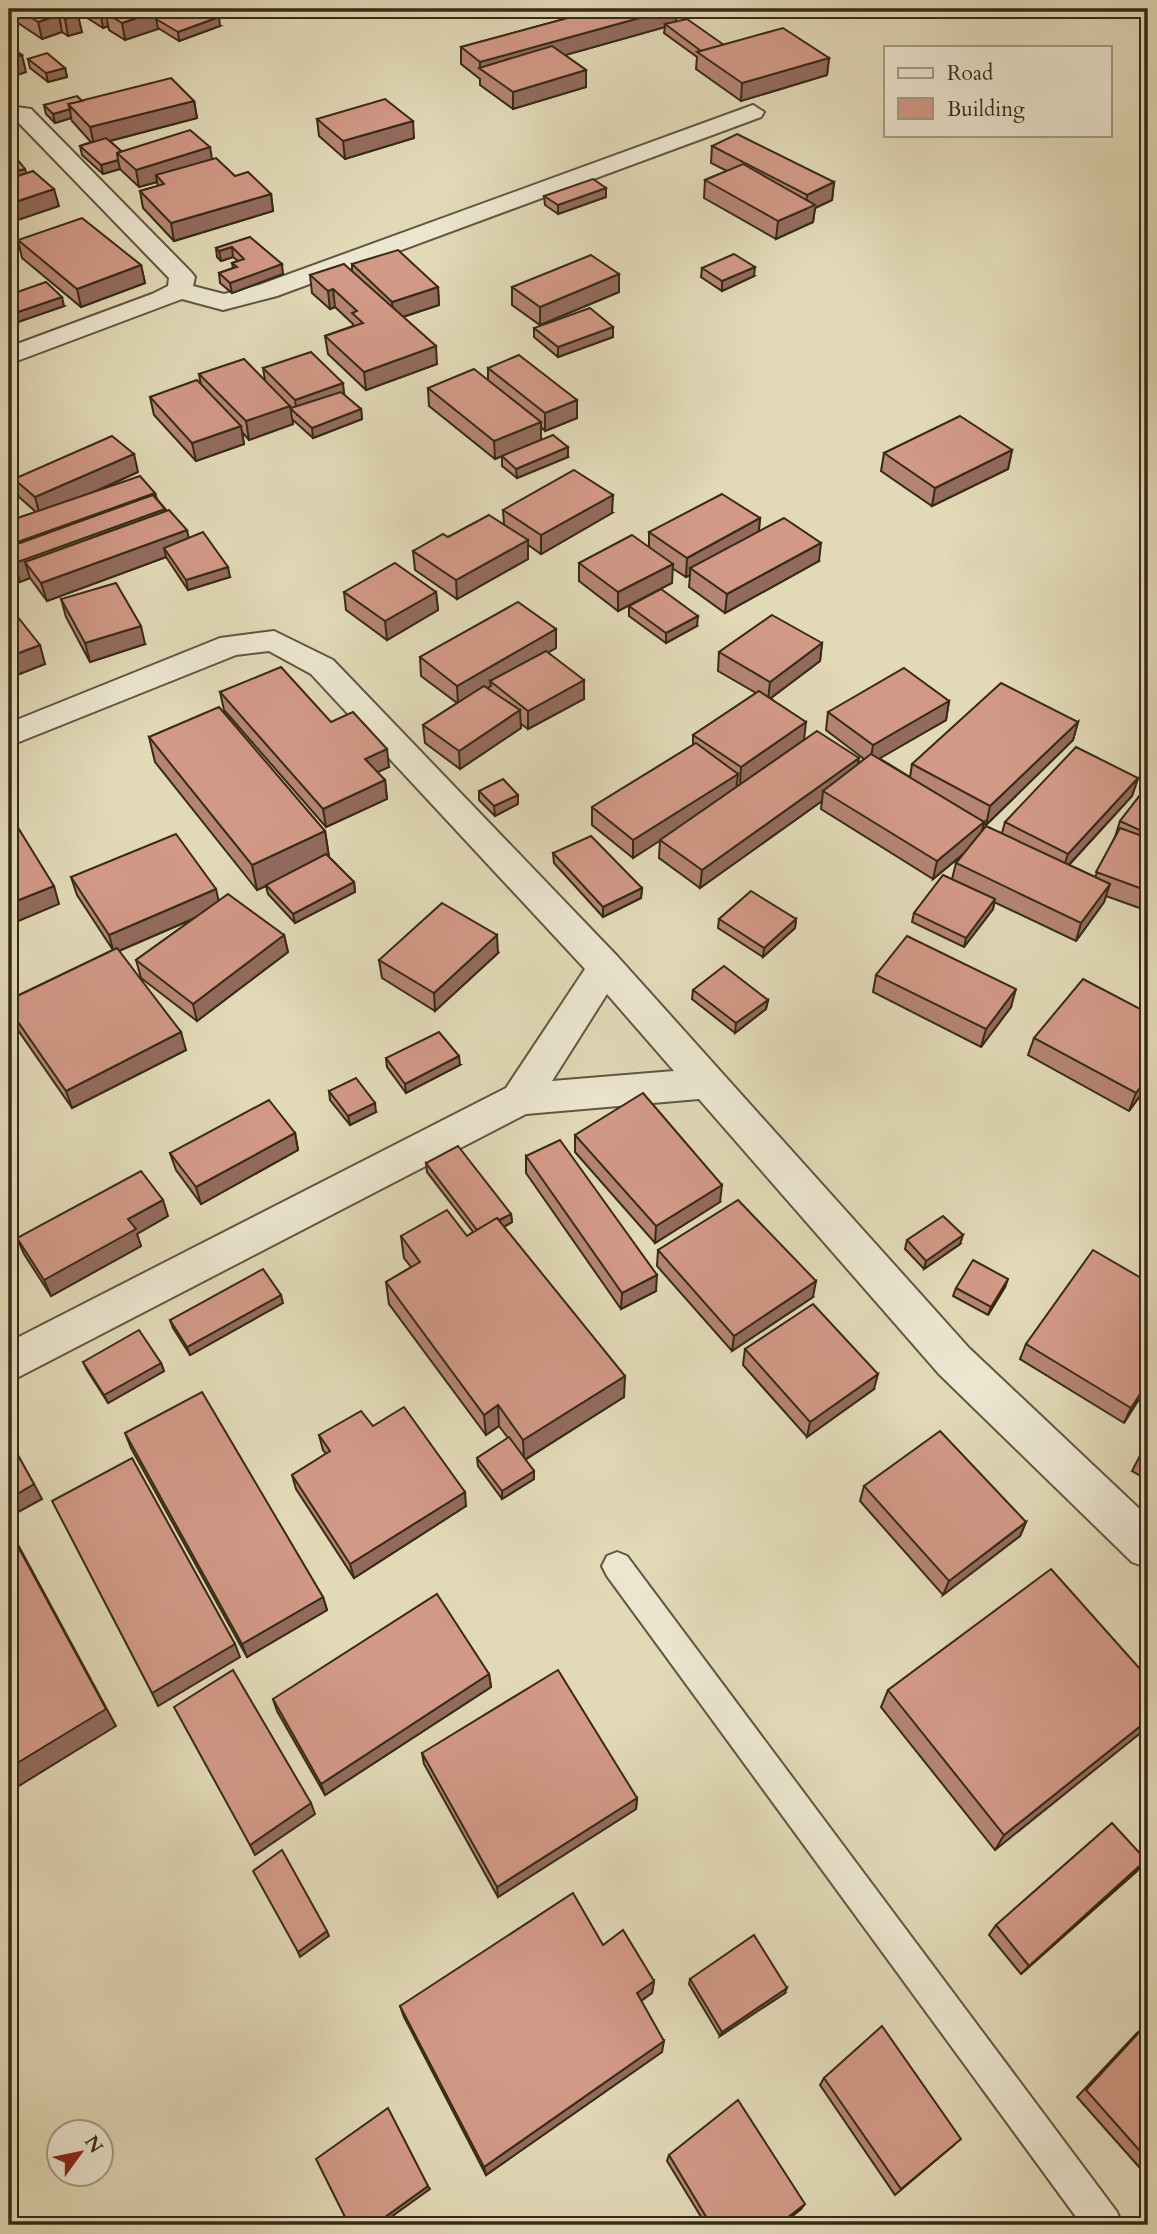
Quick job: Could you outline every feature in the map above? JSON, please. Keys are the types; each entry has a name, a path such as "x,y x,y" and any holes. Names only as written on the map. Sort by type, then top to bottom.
{"street":[{"path":"9,356 180,290 223,302 268,291 753,112"},
{"path":"9,113 23,114 182,276 180,290"},
{"path":"9,735 230,645 274,641 322,667 606,967 954,1361 1148,1547"},
{"path":"520,1099 606,967"},
{"path":"9,1363 520,1099 706,1083"}],"lane":[{"path":"617,1566 1104,2225"}],"building":[{"path":"18,9 69,9 78,15 65,19 59,15 38,22"},
{"path":"110,9 150,9 155,12 122,23 106,13 113,11"},
{"path":"175,9 203,9 219,17 178,32 156,19 156,16"},
{"path":"601,9 672,9 480,62 461,47"},
{"path":"687,19 724,45 701,51 665,24"},
{"path":"783,28 829,58 742,83 697,52"},
{"path":"9,46 22,55 9,59"},
{"path":"552,46 586,70 513,92 479,68"},
{"path":"47,53 65,68 46,73 28,59"},
{"path":"171,78 194,101 90,127 68,104"},
{"path":"77,96 82,101 68,104 70,109 53,114 44,105"},
{"path":"385,99 413,121 343,141 317,119"},
{"path":"190,130 210,147 136,170 117,153"},
{"path":"737,134 834,182 807,195 712,146"},
{"path":"106,138 121,151 117,153 118,160 101,165 80,146"},
{"path":"9,149 25,169 9,173"},
{"path":"216,158 235,176 248,172 271,194 171,223 140,191 164,184 156,175"},
{"path":"743,164 815,205 778,221 705,180"},
{"path":"33,171 54,189 9,204 9,179"},
{"path":"593,179 606,188 558,205 544,196"},
{"path":"82,218 141,265 77,289 18,240"},
{"path":"250,237 282,264 230,283 219,273 237,267 232,263 244,259 232,247 219,251 216,248"},
{"path":"398,250 438,287 392,302 352,264"},
{"path":"734,254 755,267 722,281 702,268"},
{"path":"591,255 619,274 540,307 512,287"},
{"path":"344,264 436,346 364,372 325,336 363,323 352,313 357,311 333,289 328,291 310,275"},
{"path":"46,282 62,297 15,313 9,306 9,295"},
{"path":"590,308 613,327 558,347 534,328"},
{"path":"311,352 343,383 295,400 263,368"},
{"path":"519,355 577,400 545,413 488,368"},
{"path":"244,359 290,406 246,421 199,374"},
{"path":"474,369 541,422 494,441 428,388"},
{"path":"197,380 241,426 192,443 150,397"},
{"path":"341,392 361,409 312,428 291,409 291,408"},
{"path":"960,416 1012,450 935,488 884,453"},
{"path":"553,435 568,447 516,469 502,456"},
{"path":"112,436 134,454 35,497 14,479"},
{"path":"574,470 613,495 541,535 503,510"},
{"path":"140,476 155,493 12,544 9,540 9,521"},
{"path":"722,494 760,518 687,558 649,532"},
{"path":"153,495 165,509 15,563 9,555 9,547"},
{"path":"169,510 187,530 41,583 25,562"},
{"path":"489,515 528,540 456,580 413,551 443,534 448,537"},
{"path":"784,518 821,543 727,594 690,568"},
{"path":"203,532 228,567 186,580 164,548"},
{"path":"632,535 673,564 618,592 579,563"},
{"path":"395,563 436,592 385,621 344,592"},
{"path":"116,583 141,626 85,643 61,599"},
{"path":"661,589 698,616 666,633 629,606"},
{"path":"518,602 556,629 457,686 420,657"},
{"path":"9,606 40,645 11,656 9,653"},
{"path":"772,615 822,643 770,682 719,652"},
{"path":"546,651 584,680 528,711 490,681"},
{"path":"281,667 331,722 353,712 387,749 365,759 385,780 323,809 220,692"},
{"path":"904,668 949,701 873,745 828,712"},
{"path":"1001,683 1078,722 990,806 912,764"},
{"path":"484,686 520,710 459,751 423,725"},
{"path":"759,691 806,722 741,767 693,735"},
{"path":"219,707 325,831 252,865 149,737"},
{"path":"817,731 859,758 702,870 660,840"},
{"path":"696,743 738,774 633,840 592,807"},
{"path":"1076,747 1138,778 1068,854 1005,822"},
{"path":"871,754 984,822 937,861 823,791"},
{"path":"503,779 518,795 494,806 479,791"},
{"path":"1148,785 1148,834 1120,821"},
{"path":"9,813 54,886 9,904"},
{"path":"986,826 1110,884 1081,923 956,863"},
{"path":"1120,828 1148,838 1148,891 1096,872"},
{"path":"176,834 216,889 109,935 71,877"},
{"path":"591,836 642,888 603,907 553,853"},
{"path":"326,854 354,882 293,914 266,885"},
{"path":"943,875 995,899 966,938 914,913"},
{"path":"751,891 796,919 764,948 719,919"},
{"path":"228,894 284,935 193,1004 136,960"},
{"path":"442,903 497,935 434,993 379,960"},
{"path":"907,936 1016,989 986,1029 876,975"},
{"path":"117,948 181,1032 66,1091 9,1009 9,1000"},
{"path":"724,966 768,1000 736,1023 693,990"},
{"path":"1083,979 1148,1013 1148,1077 1136,1093 1034,1038"},
{"path":"439,1032 459,1056 405,1084 386,1058"},
{"path":"356,1078 375,1103 348,1116 329,1091"},
{"path":"643,1093 722,1185 656,1226 575,1135"},
{"path":"269,1100 295,1133 196,1187 170,1153"},
{"path":"560,1140 657,1275 622,1293 526,1156"},
{"path":"458,1146 511,1214 499,1220 497,1218 477,1230 426,1163"},
{"path":"141,1171 163,1200 128,1219 136,1229 44,1280 17,1238"},
{"path":"738,1200 816,1281 734,1336 658,1250"},
{"path":"447,1210 467,1236 497,1218 625,1376 523,1440 498,1405 484,1415 386,1282 420,1262 401,1236"},
{"path":"943,1216 963,1235 926,1261 907,1240"},
{"path":"1093,1250 1148,1282 1148,1382 1131,1408 1026,1344"},
{"path":"973,1260 1008,1279 991,1307 956,1288"},
{"path":"263,1269 281,1295 187,1347 170,1320"},
{"path":"813,1304 878,1374 810,1422 745,1349"},
{"path":"139,1330 161,1363 104,1395 83,1362"},
{"path":"202,1392 323,1597 242,1644 125,1433"},
{"path":"404,1407 465,1492 350,1564 292,1475 330,1451 319,1435 361,1411 373,1426"},
{"path":"940,1431 1026,1522 949,1581 864,1486"},
{"path":"509,1437 534,1471 502,1491 477,1458"},
{"path":"9,1439 34,1484 9,1499"},
{"path":"1148,1440 1148,1454 1143,1450"},
{"path":"132,1458 235,1644 152,1693 52,1501"},
{"path":"9,1530 106,1709 9,1768"},
{"path":"1051,1569 1148,1678 1148,1720 1004,1835 888,1690"},
{"path":"437,1594 489,1674 321,1784 273,1699"},
{"path":"233,1670 311,1803 250,1845 174,1707"},
{"path":"558,1670 637,1798 497,1887 422,1753"},
{"path":"1112,1823 1146,1860 1029,1966 996,1925"},
{"path":"282,1850 327,1931 298,1952 253,1871"},
{"path":"573,1893 603,1945 623,1930 654,1981 637,1993 664,2041 484,2167 400,2006"},
{"path":"754,1935 787,1988 722,2032 690,1979"},
{"path":"882,2026 961,2139 901,2189 824,2078"},
{"path":"1145,2026 1148,2029 1148,2160 1086,2090"},
{"path":"738,2100 805,2204 778,2225 711,2225 669,2155"},
{"path":"388,2108 428,2186 374,2225 349,2225 316,2159"}]}
